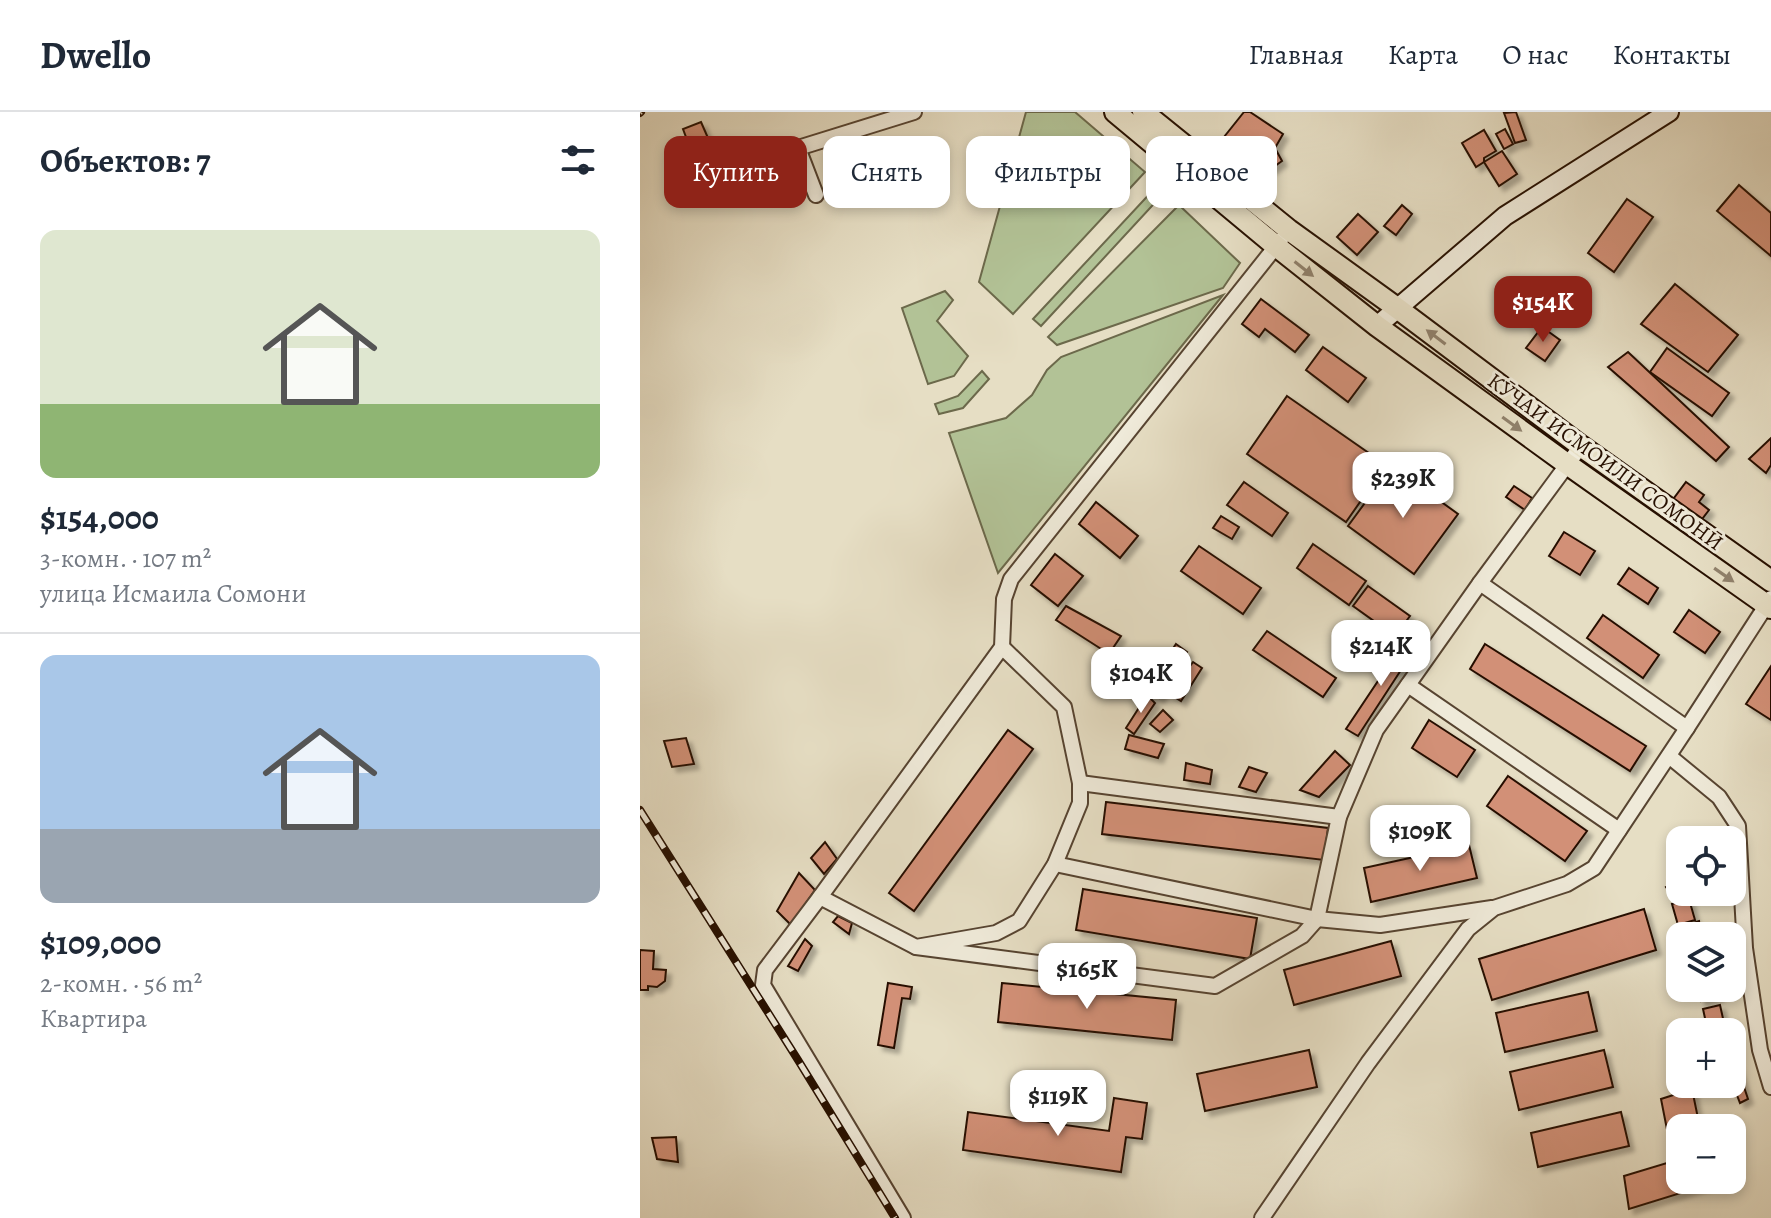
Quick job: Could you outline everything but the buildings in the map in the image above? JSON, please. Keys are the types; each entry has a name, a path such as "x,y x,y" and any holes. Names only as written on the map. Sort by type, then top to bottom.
{"main road":[{"name":"КӮЧАИ ИСМОИЛИ СОМОНӢ","path":"1115,112 1377,326 1567,464 1769,604"},
{"path":"1143,112 1289,230 1581,446 1771,581"},
{"path":"1377,326 1505,216 1669,112"}],"street":[{"path":"816,195 798,148 914,112"},
{"path":"903,1218 763,985 765,970 1002,647 1004,599 1011,579 1289,230"},
{"path":"820,897 916,947 1215,986 1302,936 1317,919 1339,817 1376,730 1581,446"},
{"path":"1480,583 1687,728"},
{"path":"1055,864 1317,919 1380,925 1494,908 1567,884 1594,868 1769,604"},
{"path":"916,947 996,933 1019,921 1055,864 1080,803 1080,783 1064,707 1002,647"},
{"path":"1408,685 1619,830"},
{"path":"1669,756 1719,797 1738,826 1745,948 1760,1050 1771,1087"},
{"path":"1080,783 1339,817"},
{"path":"1262,1218 1422,989 1468,929 1494,908"}],"green space":[{"path":"1026,112 1075,112 1103,136 1019,136"},
{"path":"1130,159 1145,172 1130,188"},
{"path":"1146,198 1146,208 1150,208 1041,326 1033,319"},
{"path":"999,208 1112,208 1013,314 979,282"},
{"path":"1176,208 1182,208 1240,263 1223,288 1057,345 1048,337"},
{"path":"945,291 953,300 937,321 968,356 954,376 928,384 902,308"},
{"path":"1223,295 998,573 949,433 1006,418 1032,395 1047,370 1061,357"},
{"path":"982,371 989,379 963,408 939,414 935,404 958,396"}],"railway":[{"path":"640,810 895,1218"}]}
